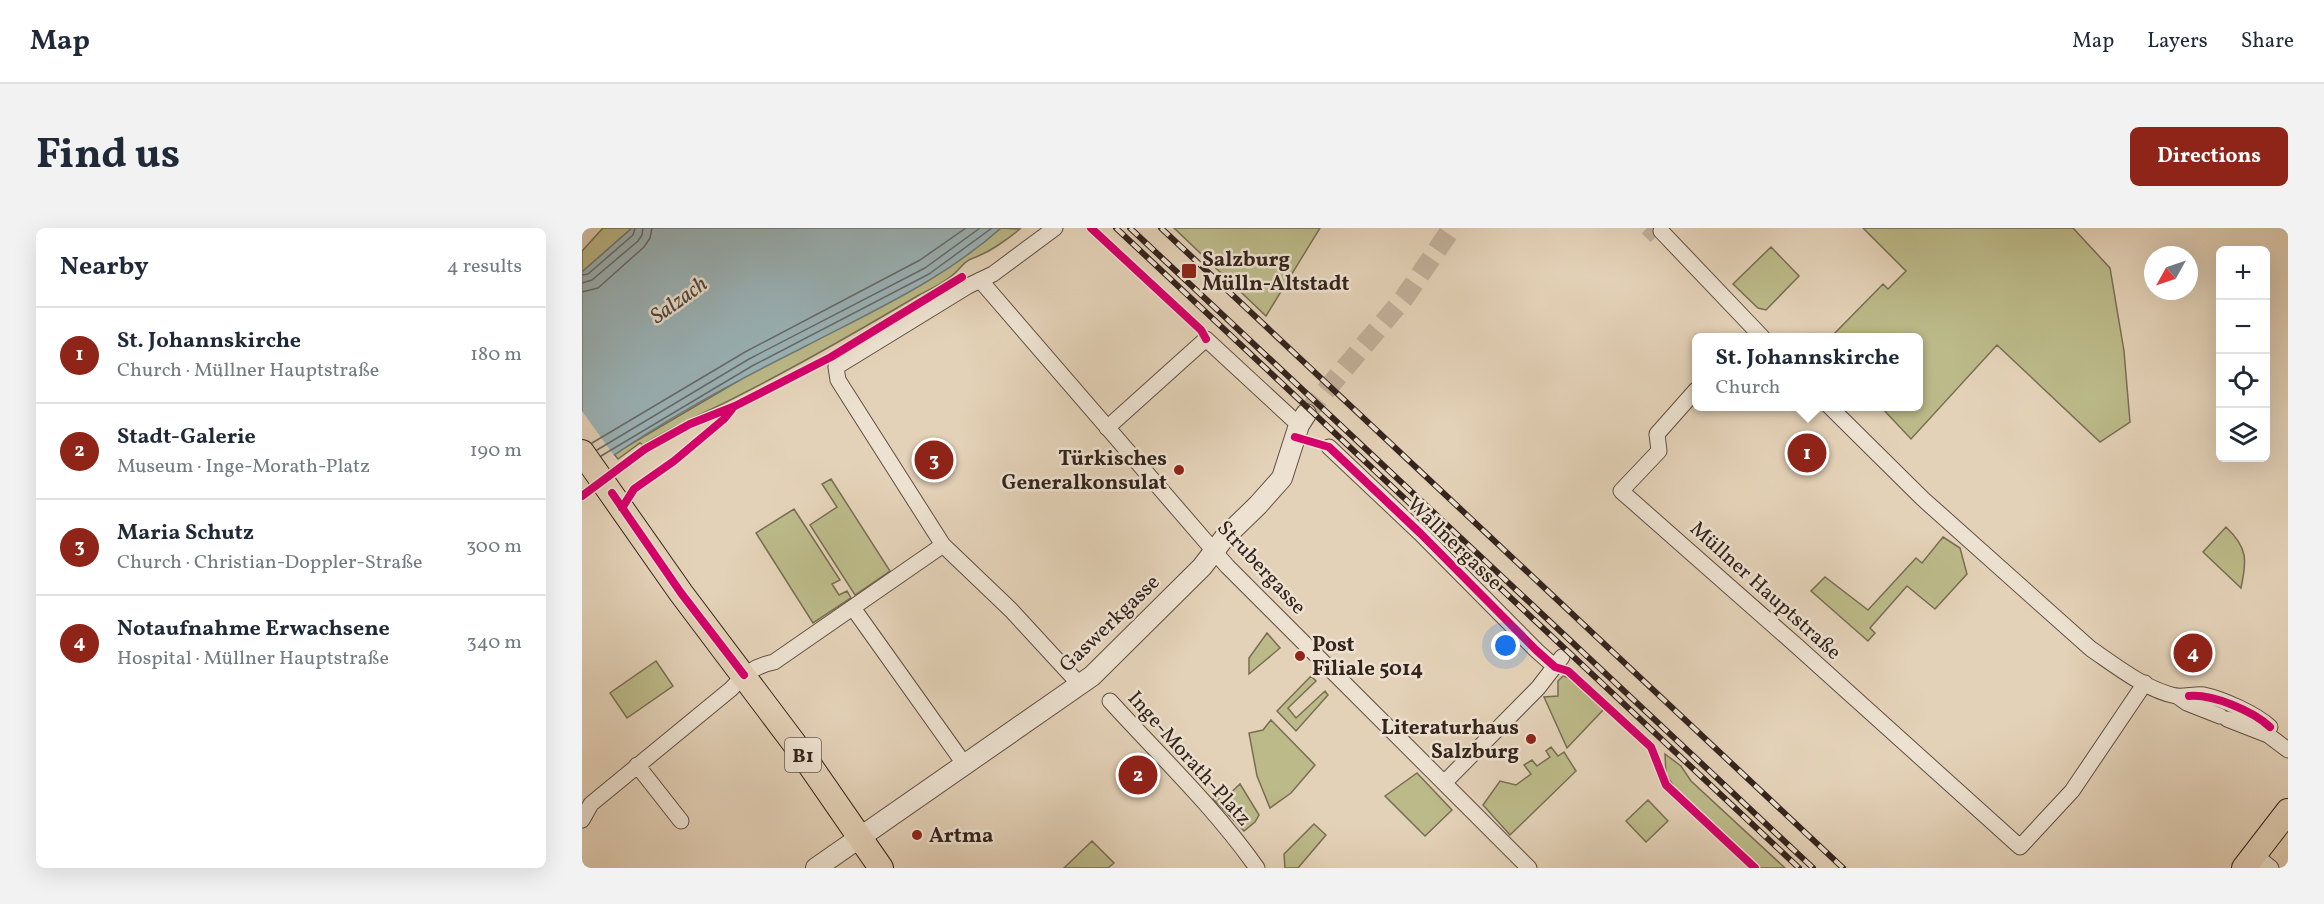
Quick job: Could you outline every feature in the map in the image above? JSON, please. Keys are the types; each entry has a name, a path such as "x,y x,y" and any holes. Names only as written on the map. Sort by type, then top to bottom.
{"main road":[{"name":"B1","path":"582,452 882,868"},
{"path":"2257,864 2287,810"}],"street":[{"path":"1055,228 993,274 836,367 838,380 943,545 1011,609 1081,686"},
{"path":"1662,232 1753,333"},
{"name":"Strubergasse","path":"980,280 1227,566 1527,866"},
{"path":"1107,428 1206,339 1302,420"},
{"name":"Müllner Hauptstraße","path":"1692,395 1657,434 1659,451 1621,491 2020,847 2072,791 2145,683"},
{"path":"1834,411 1923,499 2091,649 2145,683 2183,696 2203,695 2258,716 2270,727"},
{"name":"Gaswerkgasse","path":"816,868 1081,686 1202,567 1282,478 1302,420"},
{"name":"Wallnergasse","path":"1329,447 1420,533 1536,650 1558,662 1539,688 1444,783"},
{"path":"582,820 591,804 731,689 744,675 760,665 774,662 943,545"},
{"path":"853,608 965,765"},
{"path":"2183,696 2187,703 2288,734"},
{"name":"Inge-Morath-Platz","path":"1110,701 1228,829 1257,868"},
{"path":"2225,714 2268,735 2288,750"},
{"path":"637,765 681,820"}],"shaded area":[{"path":"603,228 632,228 582,272 582,251"},
{"path":"1001,228 1020,229 997,246 966,262 944,281 808,359 643,445 640,443 618,459 614,454 755,371 873,311 983,243"},
{"path":"1174,228 1320,228 1266,316"},
{"path":"1863,228 2073,228 2110,268 2124,351 2130,422 2100,442 1997,345 1911,439 1885,411 1923,411 1923,333 1835,333 1883,284 1888,289 1906,271"},
{"path":"1771,247 1799,276 1766,310 1758,308 1733,284"},
{"path":"831,479 890,571 855,595 810,525 837,507 822,484"},
{"path":"794,509 840,580 832,584 839,595 847,591 851,598 813,623 756,533"},
{"path":"2226,527 2238,541 2244,555 2241,588 2203,552"},
{"path":"1943,537 1960,548 1967,574 1935,609 1907,586 1870,628 1875,633 1868,641 1811,591 1825,577 1868,610 1916,558 1922,563"},
{"path":"1267,633 1280,648 1249,674 1249,658"},
{"path":"656,661 673,686 627,718 610,693"},
{"path":"1311,676 1316,681 1288,708 1296,718 1325,691 1328,695 1296,731 1277,711"},
{"path":"1563,676 1574,679 1605,708 1567,748 1544,697 1558,696 1558,681"},
{"path":"1271,720 1315,765 1291,793 1270,808 1257,776 1249,733 1263,730"},
{"path":"1551,747 1558,756 1564,752 1576,771 1510,835 1483,805 1500,781 1516,785 1531,774 1524,765 1532,760 1537,766 1550,757 1546,751"},
{"path":"1665,754 1681,766 1691,781 1785,868 1760,868 1674,787 1666,774"},
{"path":"1417,773 1452,810 1425,836 1385,796"},
{"path":"1240,784 1259,815 1255,822 1244,831 1213,799 1215,796 1222,801"},
{"path":"1648,800 1668,821 1646,842 1626,821"},
{"path":"1314,824 1326,835 1298,868 1285,868 1284,854"},
{"path":"1092,841 1114,863 1108,868 1064,868"}],"water":[{"name":"Salzach","path":"632,228 1001,228 932,279 691,407 635,441 582,478 582,272"}],"pier":[{"path":"582,411 615,457 582,481"}],"tunnel":[{"path":"1306,414 1404,298 1452,228"},
{"path":"1647,228 1656,237"}],"railway":[{"path":"1116,228 1799,868"},
{"path":"1130,228 1813,868"},
{"path":"1161,228 1843,868"}],"cycle path":[{"path":"1091,228 1201,330 1206,339"},
{"path":"582,496 645,449 690,424 735,406 831,357 962,277"},
{"path":"622,508 634,489 674,461 724,419 732,409"},
{"path":"1295,437 1329,447 1420,533 1536,650 1555,667 1568,671 1651,747 1666,785 1755,868"},
{"path":"612,493 681,593 744,675"},
{"path":"2189,696 2209,698 2232,705 2254,715 2270,727"}],"place":[{"name":"Salzburg Mülln-Altstadt","path":"1189,271"},
{"name":"St. Johannskirche","path":"1807,453"},
{"name":"Maria Schutz","path":"934,460"},
{"name":"Türkisches Generalkonsulat","path":"1179,470"},
{"name":"Notaufnahme Erwachsene","path":"2193,653"},
{"name":"Post Filiale 5014","path":"1300,656"},
{"name":"Literaturhaus Salzburg","path":"1531,739"},
{"name":"Stadt-Galerie","path":"1138,775"},
{"name":"Artma","path":"917,835"}]}
